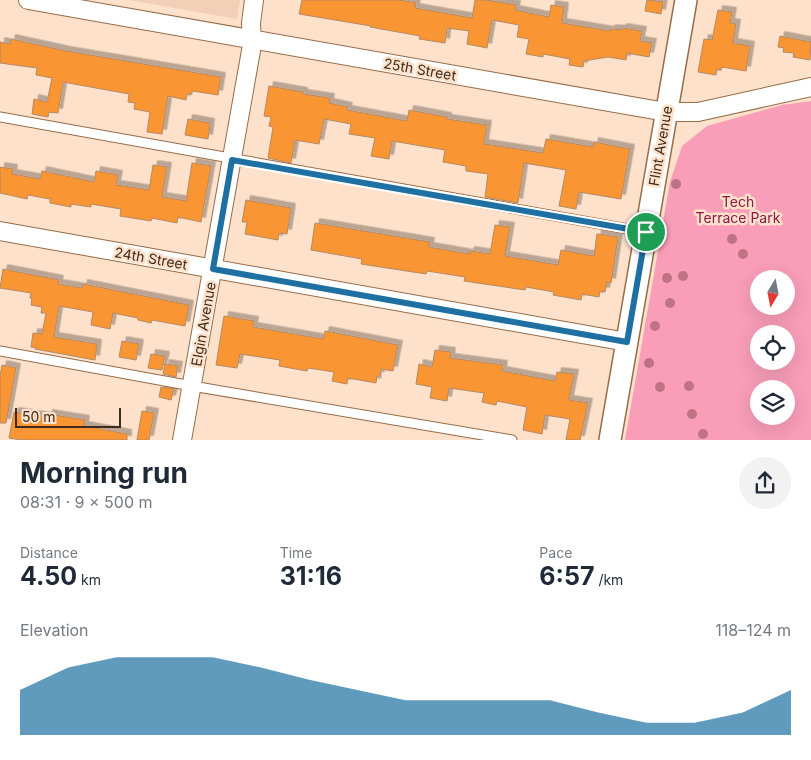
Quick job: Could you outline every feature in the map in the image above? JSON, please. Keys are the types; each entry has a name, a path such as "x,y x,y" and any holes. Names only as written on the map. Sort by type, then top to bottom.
{"street":[{"name":"25th Street","path":"28,0 666,112 705,111 811,87"},
{"name":"Elgin Avenue","path":"182,440 252,45 251,17 254,0"},
{"name":"Flint Avenue","path":"610,440 686,0"},
{"name":"24th Street","path":"0,231 627,342"}],"lane":[{"path":"0,117 232,160 646,232"},
{"path":"0,352 512,440"}],"shaded area":[{"path":"129,0 240,0 237,19"}],"green space":[{"name":"Tech Terrace Park","path":"811,101 811,440 625,440 670,182 682,146 707,126 782,105"}],"building":[{"path":"302,0 400,0 416,3 415,8 472,18 475,0 516,5 515,10 549,17 551,5 564,7 562,23 610,31 611,29 621,30 622,28 642,31 640,41 652,43 649,57 627,53 626,60 608,57 584,61 583,67 569,65 570,59 543,54 543,57 526,54 529,39 517,37 519,25 492,20 487,48 467,44 469,31 447,28 445,43 419,39 420,36 371,26 299,14"},
{"path":"647,0 663,2 661,14 645,11"},
{"path":"718,10 732,12 730,23 736,24 733,43 750,46 746,71 722,67 721,70 717,69 716,75 698,72 704,39 712,40"},
{"path":"780,36 811,42 810,60 793,57 794,53 783,52 784,48 778,47"},
{"path":"11,39 66,51 221,77 218,95 192,91 192,94 187,94 186,100 168,96 162,134 147,132 150,112 134,109 135,103 128,102 129,94 63,82 58,113 49,112 48,117 32,114 34,99 47,102 52,78 36,75 37,68 0,63 0,42 10,44"},
{"path":"269,86 330,98 329,103 348,107 347,110 407,121 409,110 447,117 447,119 487,125 484,144 543,153 546,139 593,147 594,142 630,149 621,199 579,192 576,209 559,206 566,170 524,163 518,203 485,197 488,174 466,171 466,166 443,162 445,150 392,141 389,159 371,156 375,138 349,134 351,124 324,119 319,144 295,140 291,163 268,158 273,127 269,126 271,117 264,116"},
{"path":"188,119 210,123 208,139 185,135"},
{"path":"192,163 211,166 201,222 178,217 177,223 152,218 151,221 120,216 121,209 91,204 91,207 71,204 71,207 50,203 50,199 28,195 27,199 0,193 0,167 13,169 12,174 40,179 42,171 94,182 96,171 118,175 116,185 149,190 153,165 167,167 162,197 186,201"},
{"path":"246,200 291,208 287,234 279,233 278,240 245,234 247,222 242,222"},
{"path":"315,223 430,242 429,247 469,254 470,251 490,254 495,225 510,227 505,256 558,265 561,250 594,256 597,234 618,237 611,283 607,282 605,292 600,291 599,297 582,294 581,300 553,295 554,292 526,287 525,290 464,281 465,277 427,271 426,274 361,264 362,259 311,250"},
{"path":"3,269 59,280 58,284 82,288 83,284 189,305 185,326 152,320 151,323 138,320 138,318 113,313 110,329 91,325 93,312 59,306 54,337 97,344 95,360 35,349 31,347 33,333 42,334 46,313 41,313 42,307 31,305 31,293 0,288"},
{"path":"224,316 254,321 253,327 323,339 325,331 398,345 393,371 381,369 376,383 348,378 347,384 332,381 334,372 308,368 307,371 279,366 280,360 240,354 237,368 216,365"},
{"path":"122,341 139,344 136,360 119,357"},
{"path":"435,350 451,352 450,358 503,365 502,371 555,381 557,372 574,374 569,400 588,403 580,440 566,440 570,419 545,415 542,434 523,430 527,407 497,401 496,405 482,402 484,393 449,388 447,401 430,398 432,387 416,384 419,364 432,367"},
{"path":"151,354 165,356 162,370 148,368"},
{"path":"165,364 178,366 176,377 163,374"},
{"path":"2,365 16,368 6,423 0,423 0,376"},
{"path":"161,387 174,389 171,400 159,397"},
{"path":"142,411 154,413 149,440 137,440"},
{"path":"14,412 47,417 48,414 85,420 84,426 127,434 127,440 22,440 9,438"}],"route":[{"path":"232,160 646,232 627,342 213,269 232,160"}]}
